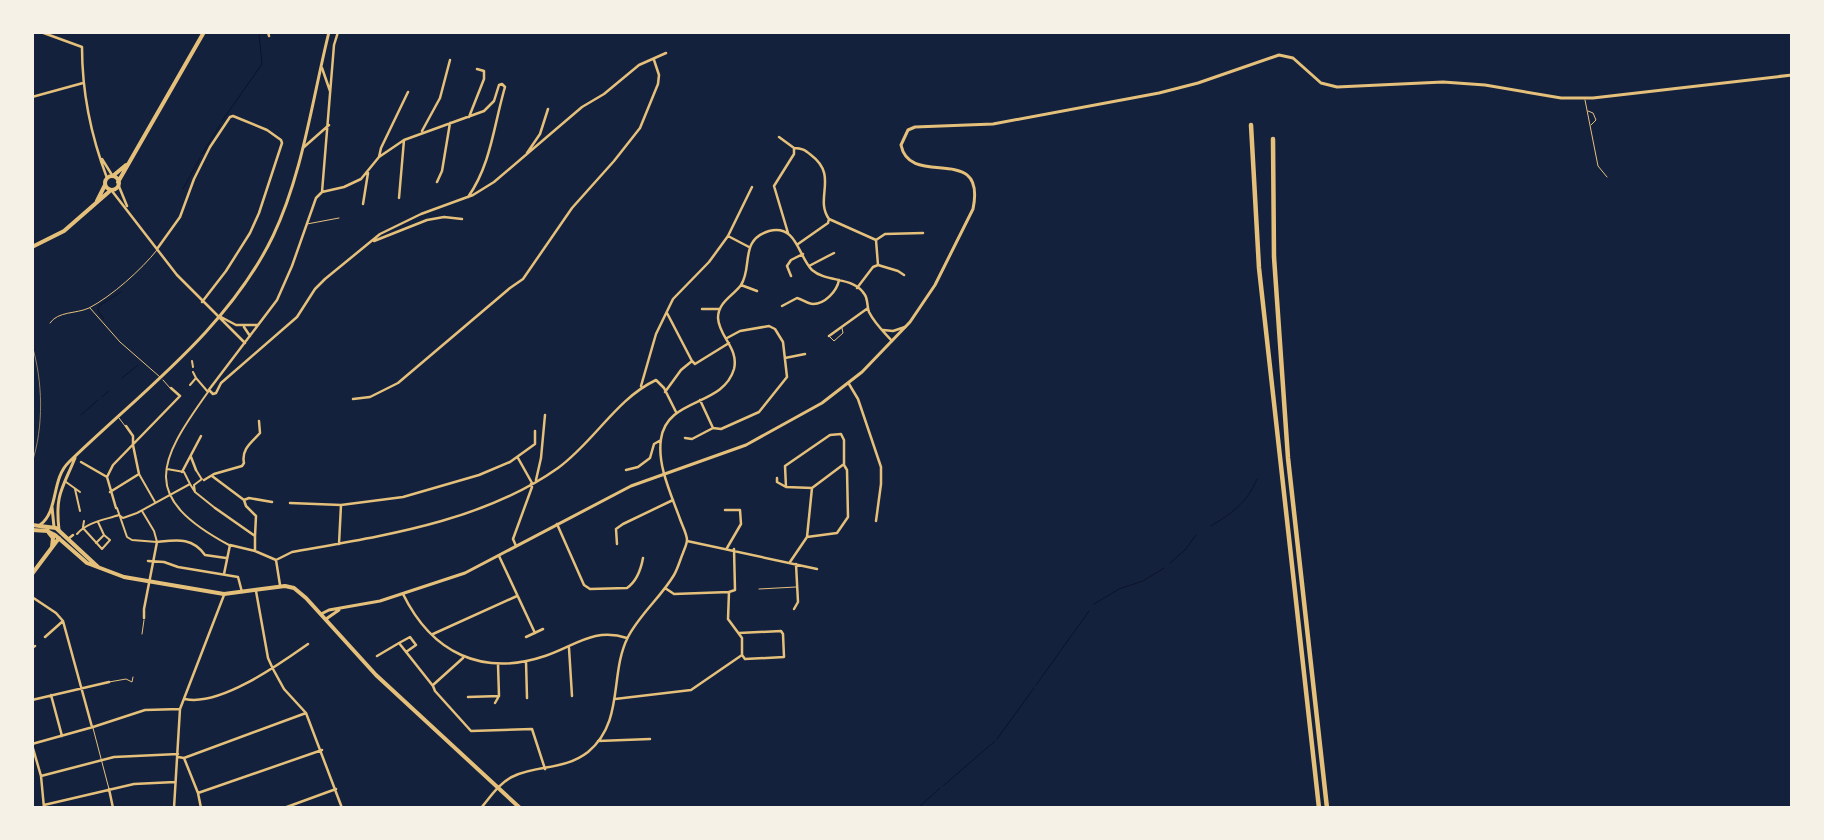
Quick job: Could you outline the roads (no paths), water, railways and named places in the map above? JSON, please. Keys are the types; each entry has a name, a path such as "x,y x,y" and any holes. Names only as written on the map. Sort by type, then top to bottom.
{"highway":[{"path":"1251,125 1258,268 1319,808"},
{"path":"1273,139 1275,268 1288,458 1327,808"}],"main road":[{"path":"32,247 64,231 112,191 151,128 204,32"},
{"path":"40,525 48,517 59,478 66,465 162,379 219,317 245,285 273,235 302,150 329,32"},
{"path":"321,614 329,610 371,604 465,573 631,486 724,454 758,439 815,408 849,384 893,342 906,326 935,285 958,243 973,209 975,198 973,184 959,170 922,166 907,159 901,146 908,130 915,127 993,124 1159,93 1198,83 1265,58 1281,55 1293,58 1322,83 1336,87 1443,82 1471,83 1561,98 1585,98 1792,75"},
{"path":"94,205 111,176 127,164"},
{"path":"111,176 118,183"},
{"path":"106,184 107,188 112,191"},
{"path":"52,549 58,523 56,508 64,481 76,456"},
{"path":"52,502 56,534"},
{"path":"58,523 67,538 104,571"},
{"path":"32,525 40,525 56,534 83,561 104,571 124,577 224,594 280,585 294,588 326,619 372,671 520,808"},
{"path":"32,530 47,531 67,538"},
{"path":"47,531 53,538 52,549"},
{"path":"32,574 57,543 63,543"},
{"path":"326,619 345,608"}],"street":[{"path":"41,32 80,45 83,83 99,154 111,176"},
{"path":"322,192 329,125 334,45 338,32"},
{"path":"194,372 196,378 212,394 216,393 221,383 297,317 315,289 388,228 468,197 494,182 582,107 604,94 639,66 666,53"},
{"path":"422,132 440,98 450,60"},
{"path":"353,399 370,397 398,383 523,279 572,208 614,161 640,128 658,84 659,75 654,60"},
{"path":"321,65 331,92"},
{"path":"469,117 484,79 484,71 477,69"},
{"path":"32,97 83,83"},
{"path":"468,197 482,174 491,145 504,85 499,85 489,108 404,140 379,157 368,173 344,187 322,192 316,198 280,295 174,442 167,469 169,495 175,506 230,545 255,551 276,560 292,552 424,526 468,512 531,483 570,459 640,388 656,380 665,390 676,412"},
{"path":"379,157 381,148 408,92"},
{"path":"523,158 540,134 548,109"},
{"path":"158,249 180,216 194,179 210,147 230,117 233,116 246,120 267,130 281,140 282,143 259,213 240,249 202,302"},
{"path":"437,182 442,171 450,123"},
{"path":"302,150 329,125"},
{"path":"779,137 794,148 802,148 821,162 826,183 822,197 830,219 828,224 798,244"},
{"path":"399,198 404,140"},
{"path":"794,148 794,154 774,186 788,233 798,244 809,266 821,276 849,282 866,296 868,308 882,330 893,342"},
{"path":"363,204 368,173"},
{"path":"118,183 130,212"},
{"path":"640,388 656,334 673,299 709,262 728,236 752,187"},
{"path":"112,191 177,275 245,343"},
{"path":"371,241 427,220 444,217 462,219"},
{"path":"830,219 876,240"},
{"path":"481,808 498,788 512,776 545,769 573,760 587,752 598,741 606,728 615,700 622,651 627,638 675,574 688,541 665,473 661,440 664,425 676,412 718,391 730,380 735,362 730,343 719,321 720,309 725,300 740,285 745,274 749,247 762,234 770,231 788,233"},
{"path":"876,240 885,234 923,233"},
{"path":"728,236 749,247"},
{"path":"857,288 878,265 876,240"},
{"path":"809,266 834,253"},
{"path":"791,276 787,266 791,260 803,254"},
{"path":"878,265 898,271 904,275"},
{"path":"782,306 797,298 813,304 825,301 838,286 839,280"},
{"path":"740,285 757,291"},
{"path":"818,302 820,298"},
{"path":"829,336 868,308"},
{"path":"702,309 720,309"},
{"path":"666,313 695,364 730,343"},
{"path":"219,317 244,327 257,325"},
{"path":"232,331 236,325"},
{"path":"685,438 692,439 713,428 721,429 759,412 787,377 782,338 775,328 769,326 740,331 727,338"},
{"path":"882,330 893,331 906,326"},
{"path":"244,327 250,336"},
{"path":"785,358 805,354"},
{"path":"192,360 193,367"},
{"path":"665,390 681,370 692,361"},
{"path":"190,385 196,378"},
{"path":"849,384 858,399 881,467 882,484 876,521"},
{"path":"171,388 180,396 113,466 107,477 110,493 127,537 132,540 157,542 189,541 199,546 205,555 226,558"},
{"path":"700,400 713,428"},
{"path":"536,480 541,458 545,415"},
{"path":"195,492 194,485 244,463 243,458 248,445 260,433 259,420"},
{"path":"126,426 134,436 133,445 139,474 155,502"},
{"path":"290,503 341,505 371,502 434,489 479,475 518,458 535,444 535,431"},
{"path":"786,487 785,466 830,435 841,434 844,440 844,464 847,470 848,516 837,533 807,538"},
{"path":"182,472 201,436"},
{"path":"626,470 638,467 650,458 654,444 661,440"},
{"path":"191,453 191,460 203,480"},
{"path":"516,546 513,539 532,487 518,458"},
{"path":"81,462 107,477"},
{"path":"777,478 778,482 786,487 812,488 844,464"},
{"path":"167,469 182,472 195,492 255,536"},
{"path":"106,495 139,474"},
{"path":"212,476 244,500 246,506 258,518 255,551"},
{"path":"64,481 80,492"},
{"path":"67,538 83,527 119,515 122,518 142,511 190,484"},
{"path":"790,562 807,538 812,488"},
{"path":"75,489 80,511"},
{"path":"244,500 249,498 272,502"},
{"path":"617,544 616,529 673,500"},
{"path":"339,544 341,505"},
{"path":"725,510 740,510 741,520 741,524 727,548"},
{"path":"142,511 154,530 157,542 144,618"},
{"path":"77,534 83,527 84,521"},
{"path":"83,527 102,549 110,540 104,535 98,522"},
{"path":"557,524 584,585 590,589 627,588 632,584 641,569 643,558"},
{"path":"96,543 104,535"},
{"path":"688,541 734,549 817,569"},
{"path":"224,575 230,545"},
{"path":"665,588 674,594 729,592 735,590 734,549"},
{"path":"499,556 535,633"},
{"path":"276,560 280,585"},
{"path":"148,561 164,562 178,567 238,578 242,592"},
{"path":"794,610 798,602 796,564"},
{"path":"256,589 272,669 284,688 306,713 322,750 342,808"},
{"path":"729,592 728,619 738,634 742,638 742,654 745,659 784,657 783,634 781,631 738,634"},
{"path":"168,808 174,807 180,709 224,594"},
{"path":"403,594 412,610 433,634 463,658 480,663 498,664 526,661 604,633 627,638"},
{"path":"433,634 517,596"},
{"path":"32,597 56,613 63,621 80,689 92,727"},
{"path":"45,637 63,621"},
{"path":"526,637 544,630"},
{"path":"377,656 410,637 416,644 406,652"},
{"path":"399,643 435,691 471,731 532,729 545,769"},
{"path":"185,699 193,700 229,691 252,682 308,644"},
{"path":"569,647 572,696"},
{"path":"615,700 691,690 742,654"},
{"path":"433,686 463,658"},
{"path":"526,661 527,698"},
{"path":"495,703 499,696 498,664"},
{"path":"32,700 109,682"},
{"path":"51,695 62,736"},
{"path":"468,697 499,696"},
{"path":"175,782 134,784 44,806 41,776 32,744 145,710 180,709"},
{"path":"184,758 306,713"},
{"path":"598,741 650,739"},
{"path":"198,793 224,786 322,750"},
{"path":"41,776 128,755 178,755 184,758 198,793 200,808"},
{"path":"108,789 113,808"},
{"path":"284,808 336,789"}],"lane":[{"path":"1585,98 1598,166 1607,177"},
{"path":"1587,111 1593,113 1596,120 1590,125"},
{"path":"306,224 340,218"},
{"path":"50,323 54,318 89,308 126,281 158,249"},
{"path":"89,308 120,342 171,388"},
{"path":"829,336 834,341 843,334 841,327"},
{"path":"119,418 126,426"},
{"path":"76,456 81,462"},
{"path":"759,589 797,587"},
{"path":"142,634 144,618"},
{"path":"109,682 126,679 132,682 133,677"},
{"path":"92,727 108,789"}],"waterway":[{"path":"222,121 262,64 259,35"},
{"path":"202,154 220,125"},
{"path":"183,189 200,158"},
{"path":"104,319 98,311 99,306 121,292"},
{"path":"122,378 138,365"},
{"path":"102,397 109,391"},
{"path":"81,415 98,400"},
{"path":"1211,526 1244,501 1257,479"},
{"path":"1170,563 1185,550 1196,535"},
{"path":"1094,604 1119,589 1143,581 1164,568"},
{"path":"1036,685 1089,611"},
{"path":"997,739 1034,688"},
{"path":"943,786 995,741"},
{"path":"918,808 940,788"}],"railway":[{"path":"32,345 36,359 41,404 39,434 32,463"}]}
